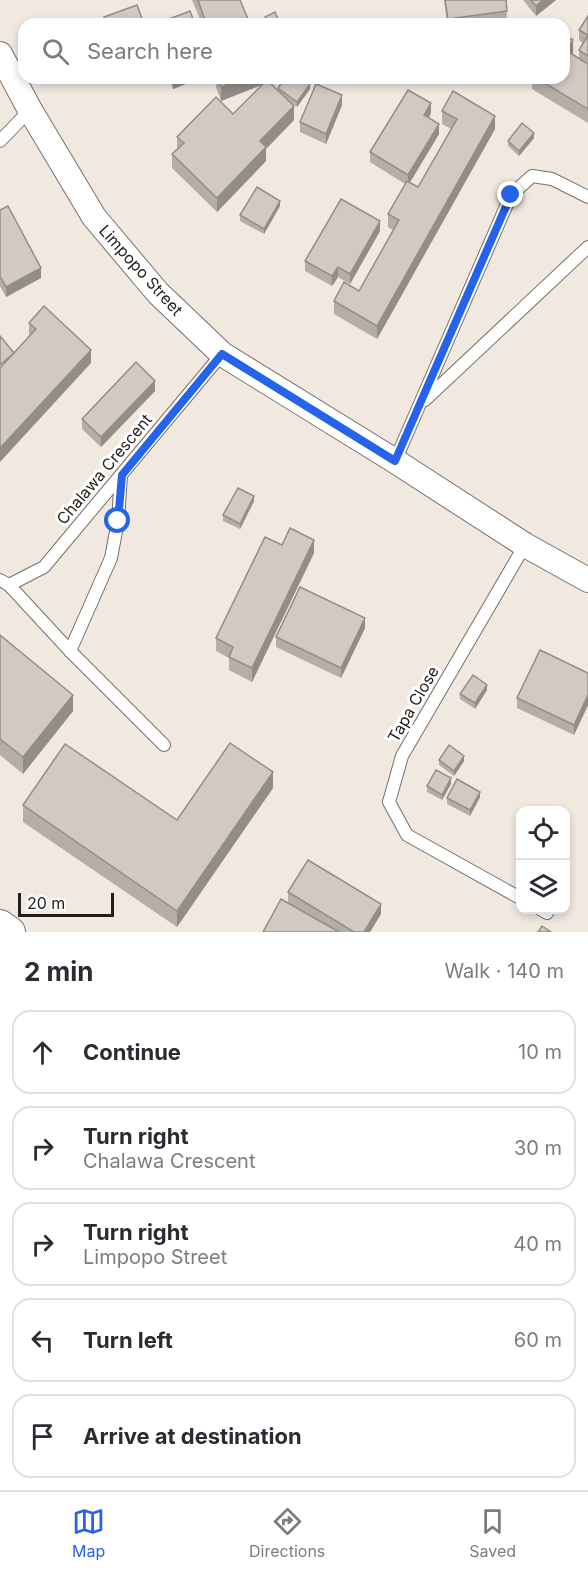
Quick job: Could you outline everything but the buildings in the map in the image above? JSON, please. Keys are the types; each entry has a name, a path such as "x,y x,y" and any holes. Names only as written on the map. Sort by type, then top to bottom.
{"street":[{"name":"Limpopo Street","path":"0,54 30,110 94,217 158,293 222,354 525,545 588,580"},
{"path":"0,925 10,932"}],"lane":[{"path":"0,141 30,110"},
{"path":"395,461 511,195 532,177 552,179 588,197"},
{"path":"420,405 588,247"},
{"name":"Chalawa Crescent","path":"4,583 44,567 222,354"},
{"path":"70,651 111,558 118,521 122,475"},
{"name":"Tapa Close","path":"516,896 407,835 389,802 402,756 525,545"},
{"path":"4,583 164,746"}],"route":[{"path":"118,521 122,475 222,354 395,461 511,195"}]}
